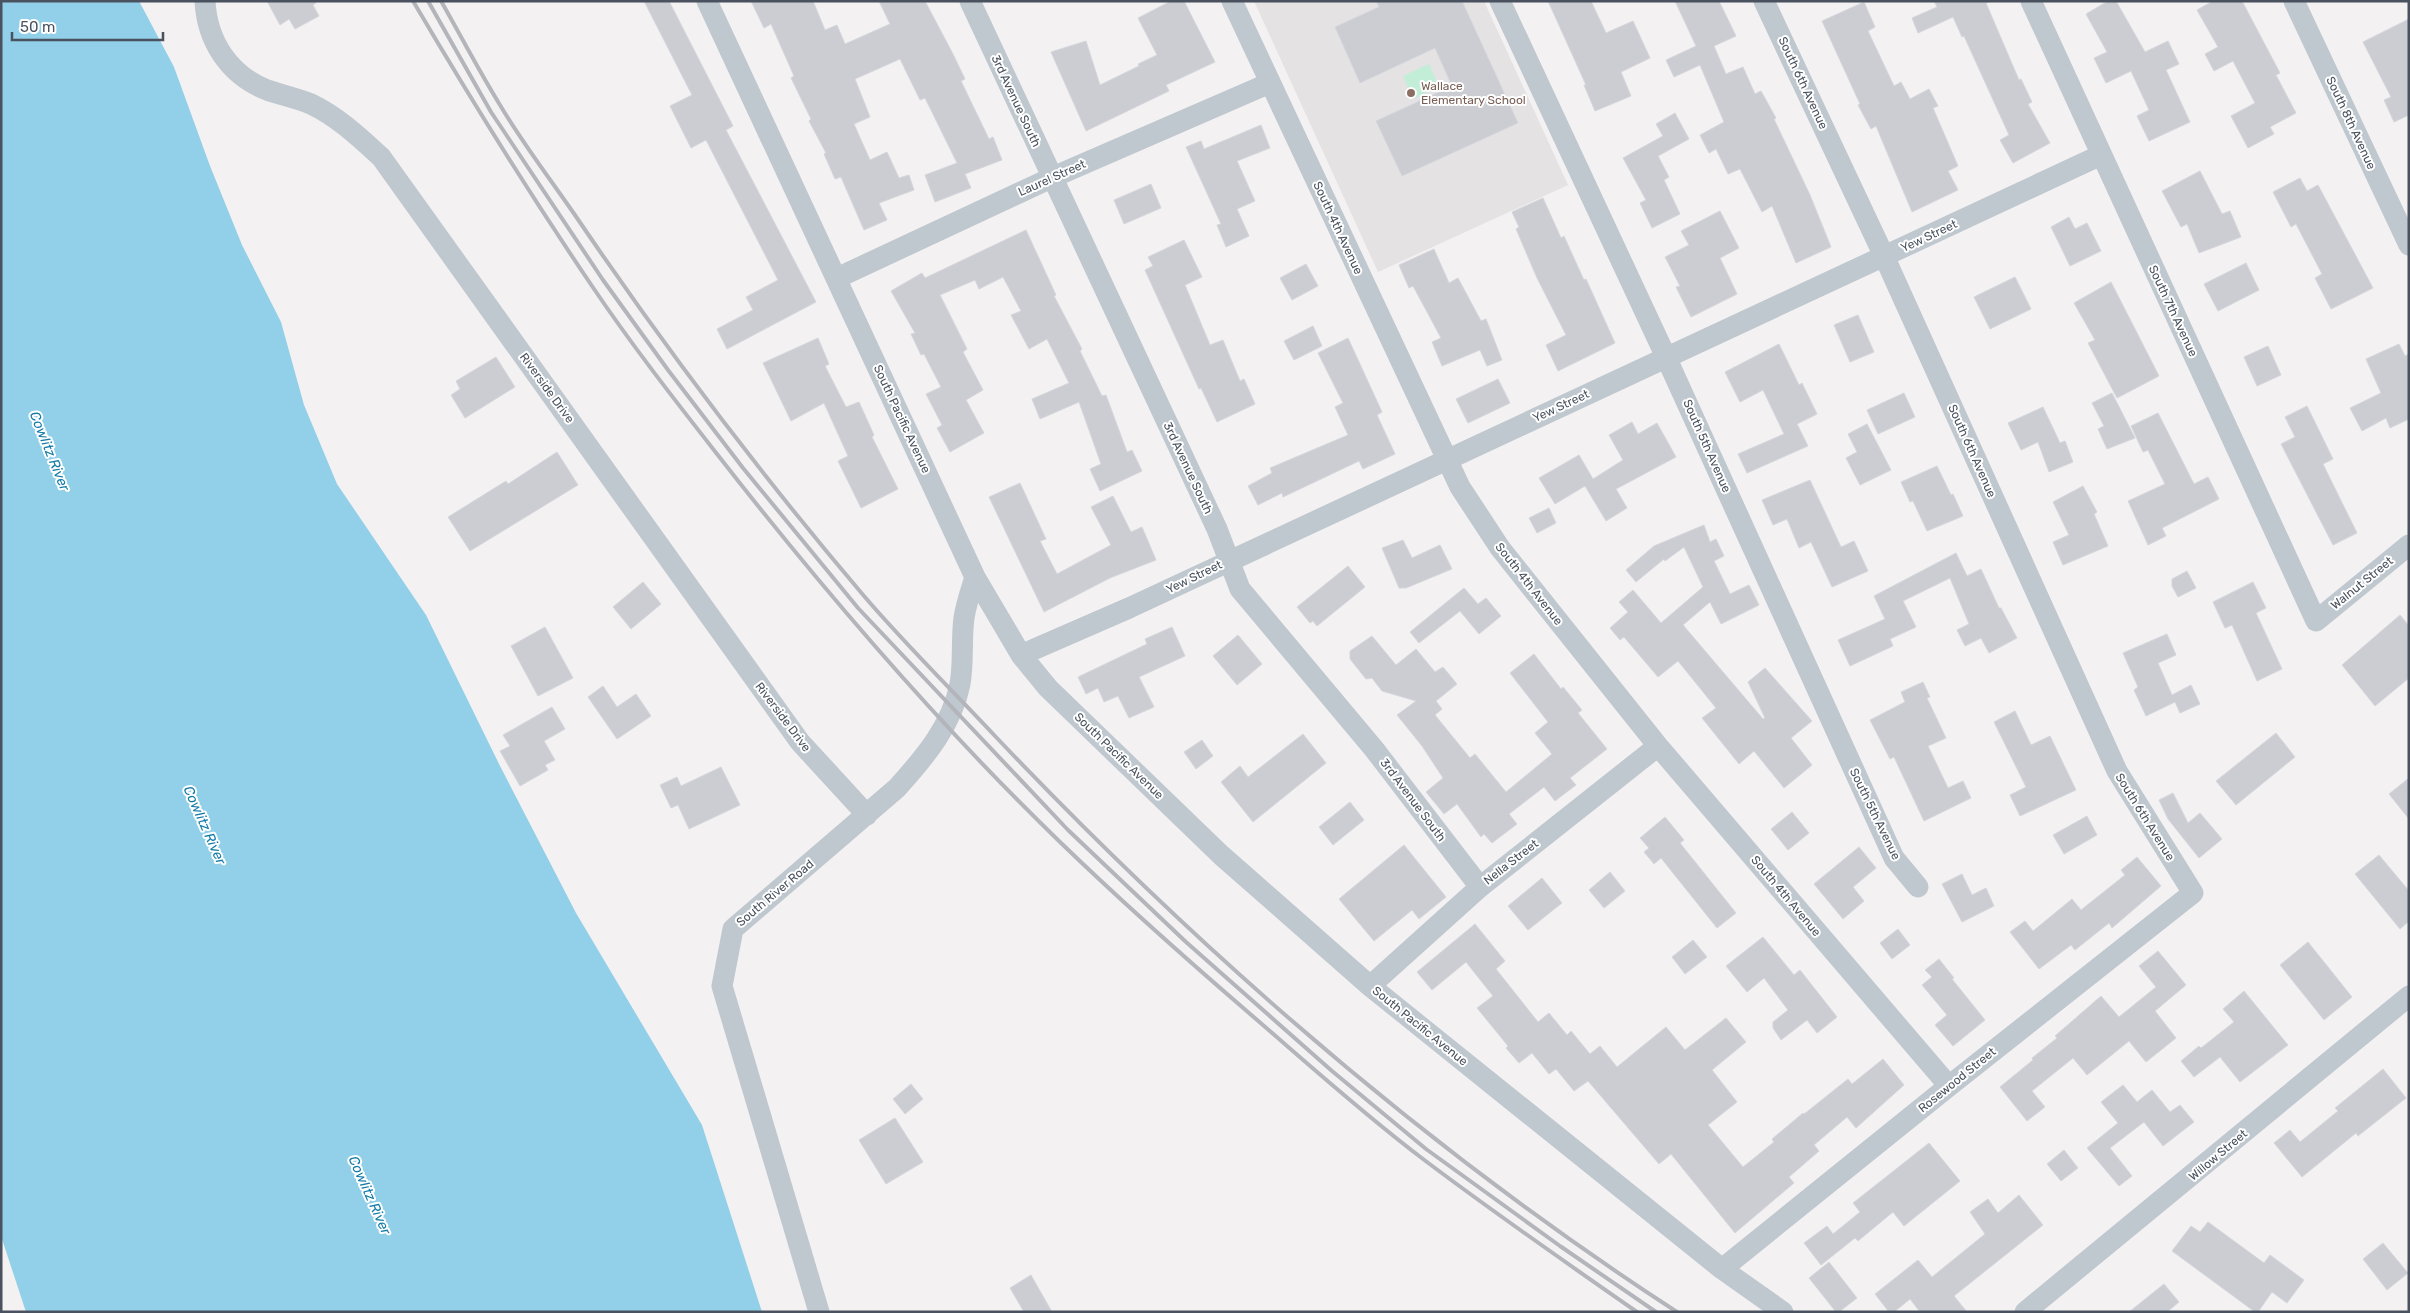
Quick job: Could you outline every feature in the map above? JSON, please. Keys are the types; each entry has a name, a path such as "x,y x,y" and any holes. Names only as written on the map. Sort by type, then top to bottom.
{"street":[{"name":"Riverside Drive","path":"205,1 206,18 216,46 229,66 264,89 310,104 349,127 381,157 800,742 867,815"},
{"name":"South Pacific Avenue","path":"707,1 975,577 1021,655 1048,688 1221,855 1370,986 1722,1269 1783,1312"},
{"name":"3rd Avenue South","path":"970,1 1051,178 1217,529 1240,589 1374,749 1480,887"},
{"name":"South 4th Avenue","path":"1232,1 1460,486 1500,548 1658,746 1948,1086"},
{"name":"South 5th Avenue","path":"1500,1 1666,356 1894,858 1918,887"},
{"name":"South 6th Avenue","path":"1764,1 1884,256 2117,771 2193,893"},
{"name":"South 7th Avenue","path":"2031,1 2316,621"},
{"name":"South 8th Avenue","path":"2294,1 2409,245"},
{"name":"Laurel Street","path":"837,278 1051,178 1270,83"},
{"name":"Yew Street","path":"1021,655 1129,608 1666,356 2101,156"},
{"name":"Walnut Street","path":"2316,621 2409,545"},
{"name":"South River Road","path":"819,1312 722,986 733,929 867,815 897,788 921,762 938,737 953,709 961,682 964,616 975,577"},
{"name":"Nella Street","path":"1370,986 1480,887 1658,746"},
{"name":"Rosewood Street","path":"1722,1269 1948,1086 2193,893"},
{"name":"Willow Street","path":"2025,1312 2409,996"}],"shaded area":[{"name":"Wallace Elementary School","path":"1254,1 1484,1 1568,185 1378,272"}],"green space":[{"path":"1429,64 1439,87 1413,99 1403,76"}],"water":[{"name":"Cowlitz River","path":"1,1 139,1 174,67 210,166 242,245 281,322 304,405 337,484 426,615 500,766 576,913 702,1125 762,1312 26,1312 1,1236"}],"building":[{"path":"267,1 318,1 313,5 319,16 295,29 289,19 280,25"},
{"path":"644,1 669,1 733,126 726,130 816,302 727,349 717,329 753,310 746,297 778,280 706,140 691,148 670,106 692,95"},
{"path":"751,1 813,1 825,30 837,25 845,44 890,24 879,1 925,1 965,79 961,81 989,139 993,137 1002,160 965,174 971,188 935,202 925,175 957,163 925,98 920,100 900,59 855,79 870,117 854,124 870,160 887,152 899,178 909,175 914,190 879,203 887,220 864,230 841,177 835,179 824,154 826,153 809,121 811,119 791,78 794,76 771,24 764,28"},
{"path":"1171,1 1184,1 1215,62 1166,85 1169,91 1086,131 1051,52 1086,41 1100,85 1157,55 1138,18"},
{"path":"1376,1 1462,1 1518,123 1402,176 1376,121 1452,86 1435,48 1360,83 1335,27 1379,7"},
{"path":"1548,1 1591,1 1606,33 1633,21 1650,58 1621,72 1631,96 1595,111 1584,85 1586,85"},
{"path":"1675,1 1719,1 1736,36 1714,46 1726,74 1743,67 1755,94 1761,91 1776,118 1774,119 1810,195 1831,247 1796,263 1772,206 1762,212 1740,169 1728,174 1716,149 1709,153 1700,135 1724,122 1700,65 1674,77 1666,60 1696,46"},
{"path":"1934,1 1991,1 1986,3 2019,80 2021,79 2032,102 2028,104 2050,143 2013,163 2000,140 2009,135 1964,36 1962,37 1953,17 1918,33 1912,18 1937,7"},
{"path":"2108,1 2116,1 2145,52 2168,41 2179,64 2166,70 2190,122 2149,141 2137,116 2149,110 2131,71 2106,83 2094,58 2107,52 2086,14"},
{"path":"2213,1 2242,1 2280,73 2276,75 2296,113 2270,127 2274,134 2248,148 2231,116 2255,103 2233,61 2214,71 2205,54 2218,47 2197,10"},
{"path":"1864,2 1875,27 1868,31 1894,86 1901,82 1910,99 1929,89 1938,106 1933,108 1958,166 1948,171 1958,190 1912,212 1876,126 1871,129 1858,105 1860,104 1822,21"},
{"path":"2409,19 2409,115 2394,122 2384,100 2391,97 2363,42"},
{"path":"1675,113 1689,139 1658,156 1669,177 1664,180 1680,214 1652,228 1640,203 1646,200 1623,158 1663,136 1656,124"},
{"path":"1261,125 1270,148 1237,161 1255,201 1237,209 1249,236 1226,247 1217,225 1221,224 1186,147 1201,141 1204,149"},
{"path":"2200,171 2222,214 2230,211 2241,237 2199,253 2187,224 2181,227 2162,191"},
{"path":"2300,178 2307,191 2318,185 2373,288 2331,309 2315,278 2322,274 2296,224 2291,227 2273,192"},
{"path":"1151,184 1161,208 1124,224 1114,200"},
{"path":"1543,198 1561,238 1564,236 1584,280 1586,279 1615,343 1558,371 1546,345 1566,335 1537,278 1516,229 1519,227 1512,212"},
{"path":"1720,211 1739,248 1720,258 1737,294 1691,317 1676,287 1680,286 1665,257 1689,245 1681,231"},
{"path":"2069,217 2075,229 2087,223 2101,251 2070,266 2051,227"},
{"path":"1026,230 1056,295 1054,296 1082,349 1080,351 1102,396 1106,395 1127,452 1132,450 1142,471 1100,491 1090,469 1101,464 1079,402 1040,419 1032,399 1069,383 1047,339 1029,349 1011,315 1021,311 1003,277 979,289 975,280 940,295 967,349 963,352 983,390 966,400 984,433 950,452 937,428 942,425 926,394 941,387 924,354 921,355 911,334 915,333 891,291 922,273 925,278"},
{"path":"1184,240 1202,277 1185,285 1210,345 1223,340 1240,381 1244,379 1255,404 1217,422 1201,388 1199,389 1145,270 1153,266 1148,257"},
{"path":"1434,249 1449,283 1458,278 1481,321 1486,319 1502,360 1487,366 1480,350 1442,366 1432,342 1441,338 1413,286 1409,288 1399,265"},
{"path":"2246,263 2259,290 2218,311 2204,284"},
{"path":"1306,264 1318,286 1292,300 1280,278"},
{"path":"2015,277 2031,309 1990,329 1974,297"},
{"path":"2111,282 2159,376 2117,398 2088,343 2095,340 2074,303"},
{"path":"1858,315 1874,352 1850,362 1834,325"},
{"path":"1313,326 1322,346 1294,360 1284,341"},
{"path":"818,338 829,364 825,366 846,407 859,402 874,435 872,437 898,489 861,508 838,461 848,456 824,403 791,421 763,363"},
{"path":"1348,338 1382,412 1377,415 1395,454 1363,469 1359,461 1283,497 1282,493 1258,505 1248,486 1272,473 1270,468 1348,435 1335,407 1343,403 1318,353"},
{"path":"1779,344 1799,385 1802,383 1817,414 1797,424 1808,446 1747,473 1738,454 1784,434 1763,390 1740,402 1725,372"},
{"path":"2399,344 2405,356 2409,354 2409,419 2390,428 2386,418 2362,431 2350,408 2381,393 2366,359"},
{"path":"2268,346 2281,375 2257,386 2244,357"},
{"path":"496,357 515,387 465,418 451,395 460,389 456,381"},
{"path":"1498,379 1510,403 1468,423 1456,399"},
{"path":"1904,393 1915,417 1878,434 1867,410"},
{"path":"2112,393 2135,438 2107,449 2098,429 2104,426 2092,403"},
{"path":"2307,406 2333,459 2323,464 2357,533 2333,545 2281,444 2295,437 2285,417"},
{"path":"2043,407 2060,443 2065,441 2073,462 2049,472 2038,442 2021,450 2008,423"},
{"path":"2158,413 2194,484 2208,477 2219,499 2162,528 2166,536 2148,545 2128,501 2165,484 2148,450 2143,452 2131,426"},
{"path":"1632,422 1638,434 1657,423 1676,457 1616,489 1627,508 1606,521 1585,486 1555,504 1539,478 1579,455 1593,479 1623,460 1609,435"},
{"path":"1867,424 1891,470 1860,485 1846,458 1857,452 1848,434"},
{"path":"557,452 578,485 470,551 448,517 506,481 508,484"},
{"path":"1937,466 1963,516 1927,531 1913,501 1910,502 1901,482"},
{"path":"1810,480 1841,547 1854,541 1868,571 1832,587 1811,542 1799,548 1787,519 1773,525 1762,500"},
{"path":"1020,483 1046,539 1040,541 1057,574 1111,545 1091,507 1113,496 1131,532 1142,527 1156,560 1110,578 1044,612 989,497"},
{"path":"2083,486 2097,512 2094,514 2108,546 2063,565 2053,542 2069,535 2053,502"},
{"path":"1549,508 1556,523 1537,533 1529,518"},
{"path":"1704,525 1710,542 1716,539 1724,556 1714,561 1730,594 1749,585 1759,605 1721,624 1710,602 1683,625 1763,719 1765,718 1748,682 1765,668 1812,721 1791,738 1812,765 1784,788 1754,751 1739,764 1702,718 1716,708 1678,661 1658,677 1624,637 1620,640 1610,628 1628,612 1619,602 1633,590 1661,623 1703,587 1684,547 1665,561 1664,559 1636,582 1626,570 1654,546"},
{"path":"1403,540 1412,558 1440,545 1452,569 1406,588 1399,588 1382,548"},
{"path":"1956,553 1967,576 1981,569 1999,608 2001,608 2017,638 1989,653 1981,638 1965,646 1957,630 1969,624 1950,578 1903,601 1916,627 1890,639 1893,646 1850,666 1838,640 1885,619 1874,596"},
{"path":"1348,566 1365,587 1317,626 1313,621 1310,623 1297,607"},
{"path":"2187,571 2196,588 2178,597 2172,586 2172,579"},
{"path":"643,582 661,604 631,629 613,607"},
{"path":"2253,582 2266,608 2256,613 2282,669 2257,681 2232,625 2225,628 2213,602"},
{"path":"1464,588 1478,604 1486,598 1501,616 1479,634 1460,611 1419,643 1410,632"},
{"path":"2400,615 2409,626 2409,678 2375,706 2342,665"},
{"path":"545,627 573,678 538,696 511,646"},
{"path":"1172,627 1185,656 1139,677 1154,707 1129,718 1118,696 1104,702 1098,688 1086,694 1078,677 1147,644 1145,639"},
{"path":"2167,634 2176,655 2158,663 2172,695 2191,685 2200,704 2180,713 2175,702 2146,716 2134,690 2138,687 2123,653"},
{"path":"1238,635 1262,664 1237,685 1213,656"},
{"path":"1372,636 1396,665 1416,649 1435,672 1443,667 1457,684 1436,701 1442,709 1435,715 1470,758 1475,754 1506,792 1552,754 1535,733 1548,722 1510,673 1534,654 1561,689 1563,687 1582,710 1578,713 1607,749 1570,778 1576,785 1555,801 1544,787 1509,814 1517,824 1492,843 1484,834 1481,837 1457,804 1444,814 1426,792 1443,778 1422,746 1397,715 1416,701 1382,691 1372,678 1366,679 1350,659 1350,651"},
{"path":"1923,682 1930,697 1927,698 1946,738 1928,746 1948,788 1963,781 1971,798 1924,821 1894,757 1890,759 1870,720 1905,702 1901,692"},
{"path":"603,686 617,707 636,694 651,716 617,739 588,697"},
{"path":"552,707 565,729 544,741 555,760 545,765 548,770 520,786 500,751 510,746 503,735"},
{"path":"2015,711 2031,745 2050,736 2076,790 2020,816 2010,795 2026,787 1994,722"},
{"path":"2276,733 2295,757 2236,805 2216,781"},
{"path":"1303,734 1326,763 1253,822 1221,782 1240,766 1248,777"},
{"path":"1202,740 1213,756 1196,769 1184,752"},
{"path":"721,767 740,805 689,829 678,805 671,808 660,785 677,777 681,786"},
{"path":"2409,778 2409,819 2389,794"},
{"path":"2173,793 2188,823 2200,813 2222,839 2199,858 2168,819 2159,800"},
{"path":"1350,802 1364,820 1333,845 1319,827"},
{"path":"1792,812 1809,833 1788,850 1771,829"},
{"path":"2087,816 2097,835 2064,854 2053,835"},
{"path":"1665,817 1684,840 1680,843 1736,913 1717,928 1661,858 1654,864 1644,852 1649,848 1640,838"},
{"path":"1404,845 1446,897 1419,919 1412,910 1374,941 1339,899"},
{"path":"1859,847 1876,868 1853,887 1864,901 1843,919 1814,884"},
{"path":"2379,855 2409,891 2409,921 2400,929 2355,874"},
{"path":"2137,857 2161,886 2112,928 2109,923 2075,950 2071,945 2039,969 2010,932 2025,921 2033,931 2072,899 2081,910 2125,875 2121,870"},
{"path":"1610,872 1625,891 1604,908 1589,890"},
{"path":"1962,874 1972,895 1986,888 1994,906 1962,922 1942,884"},
{"path":"1542,878 1562,903 1528,930 1508,906"},
{"path":"1475,924 1505,961 1496,969 1538,1022 1549,1013 1567,1035 1571,1031 1590,1054 1600,1046 1617,1067 1666,1027 1685,1050 1726,1018 1746,1042 1712,1070 1737,1102 1708,1125 1743,1167 1774,1142 1772,1139 1803,1113 1848,1079 1852,1084 1883,1059 1904,1085 1856,1128 1847,1117 1814,1145 1819,1151 1789,1177 1794,1183 1735,1233 1671,1154 1659,1164 1588,1081 1574,1091 1556,1069 1549,1074 1532,1053 1519,1063 1506,1048 1508,1046 1477,1008 1493,996 1466,962 1432,990 1417,972"},
{"path":"1898,929 1910,945 1892,959 1880,943"},
{"path":"1763,937 1794,975 1800,970 1837,1017 1817,1033 1807,1020 1781,1040 1773,1028 1773,1022 1788,1010 1764,978 1747,992 1726,966"},
{"path":"1693,940 1707,957 1685,974 1672,957"},
{"path":"2308,942 2352,997 2324,1020 2280,965"},
{"path":"2158,951 2186,985 2155,1011 2176,1038 2146,1062 2129,1041 2087,1075 2073,1058 2032,1091 2045,1107 2027,1121 2000,1087 2033,1060 2032,1058 2057,1038 2055,1036 2101,996 2119,1017 2156,987 2139,966"},
{"path":"1939,959 1954,978 1952,979 1985,1020 1953,1046 1935,1025 1947,1015 1922,985 1932,977 1925,970"},
{"path":"2244,991 2288,1045 2240,1082 2220,1057 2194,1077 2181,1061 2234,1022 2223,1009"},
{"path":"2383,1069 2406,1098 2358,1136 2356,1133 2302,1177 2274,1143 2290,1130 2300,1142 2338,1111 2335,1108"},
{"path":"911,1084 923,1099 905,1114 893,1099"},
{"path":"2123,1085 2137,1102 2152,1090 2170,1112 2180,1105 2194,1122 2163,1146 2144,1122 2110,1148 2132,1176 2119,1186 2087,1148 2118,1123 2101,1102"},
{"path":"895,1118 923,1162 886,1184 859,1140"},
{"path":"1929,1143 1960,1181 1904,1226 1893,1212 1858,1241 1855,1238 1821,1265 1804,1243 1827,1226 1833,1234 1860,1212 1853,1203"},
{"path":"2064,1150 2078,1168 2061,1181 2047,1164"},
{"path":"2019,1195 2043,1225 1954,1296 1967,1312 1920,1312 1910,1299 1894,1312 1889,1312 1875,1294 1918,1260 1932,1277 1985,1234 1970,1212 1988,1199 1998,1213"},
{"path":"2208,1222 2264,1263 2270,1255 2304,1280 2287,1303 2272,1292 2258,1312 2255,1312 2172,1251 2191,1226 2200,1232"},
{"path":"2383,1243 2408,1273 2387,1290 2363,1259"},
{"path":"1829,1262 1857,1298 1839,1312 1836,1312 1809,1278"},
{"path":"1031,1275 1052,1312 1024,1312 1010,1288"},
{"path":"2164,1284 2179,1302 2167,1312 2129,1312"}],"railway":[{"path":"413,1 523,181 592,286 637,350 757,505 839,605 969,750 1060,842 1129,907 1356,1106 1400,1142 1476,1198 1637,1312"},
{"path":"428,1 491,112 603,280 668,370 743,468 858,608 1068,830 1186,942 1332,1071 1426,1149 1560,1246 1656,1312"},
{"path":"441,1 518,134 645,315 751,458 864,596 912,649 1073,816 1153,894 1319,1044 1493,1184 1677,1312"}],"place":[{"name":"Wallace Elementary School","path":"1411,93"}]}
